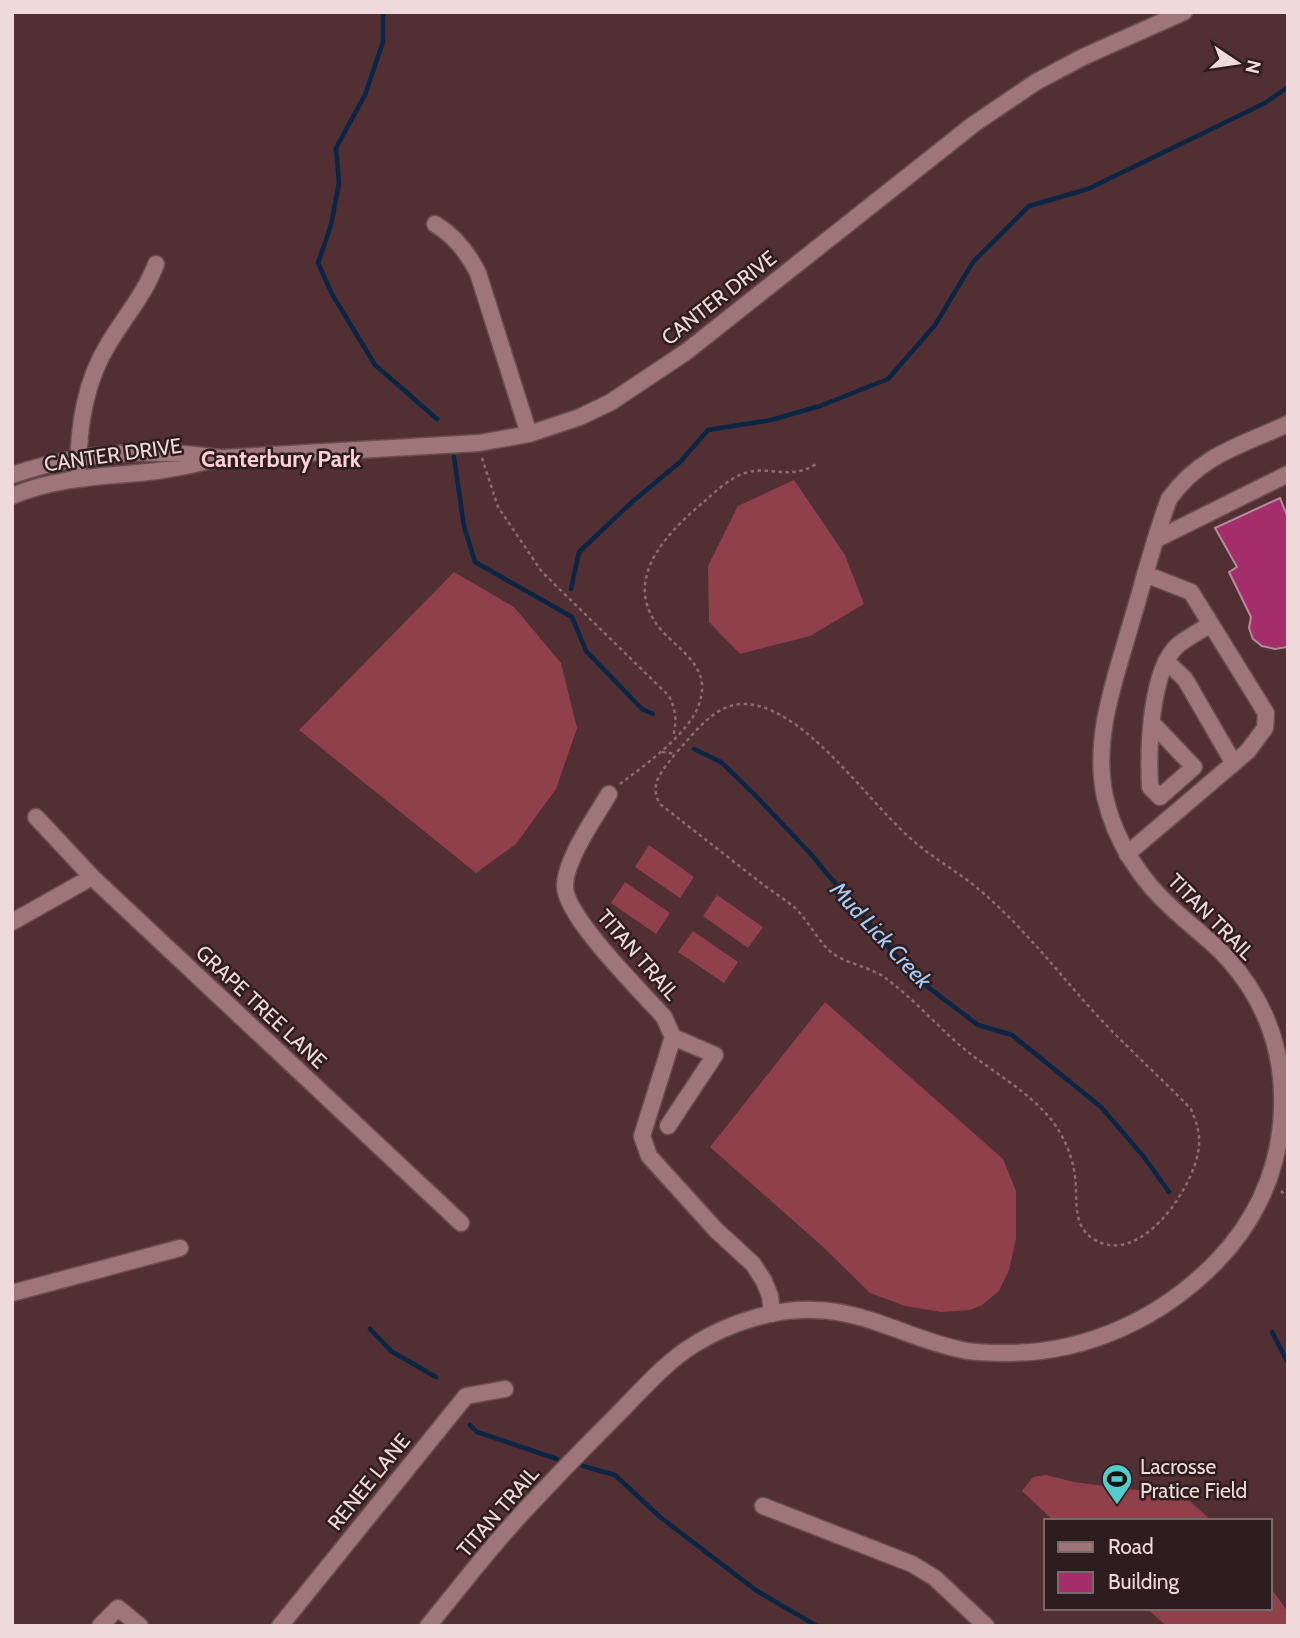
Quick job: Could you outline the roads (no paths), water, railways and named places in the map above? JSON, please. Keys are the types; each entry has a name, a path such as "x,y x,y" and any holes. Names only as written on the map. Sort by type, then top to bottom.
{"street":[{"name":"CANTER DRIVE","path":"12,496 46,484 77,478 156,471 221,458 479,443 529,435 580,418 611,402 686,352 974,124 1036,82 1083,57 1184,12"},
{"path":"435,224 457,241 478,273 529,435"},
{"path":"77,478 80,426 93,374 106,347 149,284 156,264"},
{"name":"TITAN TRAIL","path":"428,1626 512,1524 672,1360 716,1332 772,1314 814,1310 847,1313 961,1349 1018,1353 1056,1348 1124,1329 1170,1301 1205,1273 1230,1247 1256,1208 1270,1179 1278,1152 1282,1119 1281,1039 1258,999 1226,956 1144,880 1127,854 1106,801 1101,775 1101,748 1115,682 1169,499 1194,470 1210,459 1288,424"},
{"name":"CANTER DRIVE","path":"12,475 78,458 127,454 173,453 221,458"},
{"path":"1155,540 1288,474"},
{"path":"1127,854 1248,751 1265,728 1266,713 1191,592 1145,574"},
{"path":"1152,723 1166,661 1178,645 1210,624"},
{"path":"1166,661 1185,679 1233,762"},
{"name":"TITAN TRAIL","path":"609,793 574,854 565,886 568,901 579,921 664,1017 673,1037"},
{"name":"GRAPE TREE LANE","path":"36,817 92,877 461,1223"},
{"path":"12,922 92,877"},
{"path":"668,1126 715,1055 673,1037 642,1136 649,1156 716,1230 753,1264 767,1288 772,1314"},
{"path":"12,1293 180,1248"},
{"name":"RENEE LANE","path":"280,1626 466,1396 505,1389"},
{"path":"763,1506 912,1564 935,1578 986,1626"},
{"path":"100,1626 118,1608 140,1626"}],"waterway":[{"name":"Mud Lick Creek","path":"383,12 383,42 365,95 336,148 339,183 331,225 318,263 332,294 375,365 437,419"},
{"path":"571,589 579,552 680,462 708,430 771,420 820,406 888,379 935,325 973,262 1029,206 1088,189 1265,103 1288,87"},
{"name":"Mud Lick Creek","path":"454,457 464,526 475,562 572,617 586,651 642,709 653,714"},
{"name":"Mud Lick Creek","path":"694,749 721,762 754,794 809,852 912,975 978,1025 1012,1035 1101,1107 1144,1157 1169,1192"},
{"path":"370,1329 391,1351 436,1377"},
{"name":"Mud Lick Creek","path":"1272,1332 1288,1363"},
{"path":"470,1425 477,1432 557,1459"},
{"path":"583,1466 615,1475 660,1517 757,1591 817,1626"}],"place":[{"name":"Lacrosse Pratice Field","path":"1117,1506"}],"district":[{"name":"Canterbury Park","path":"281,459"}]}
